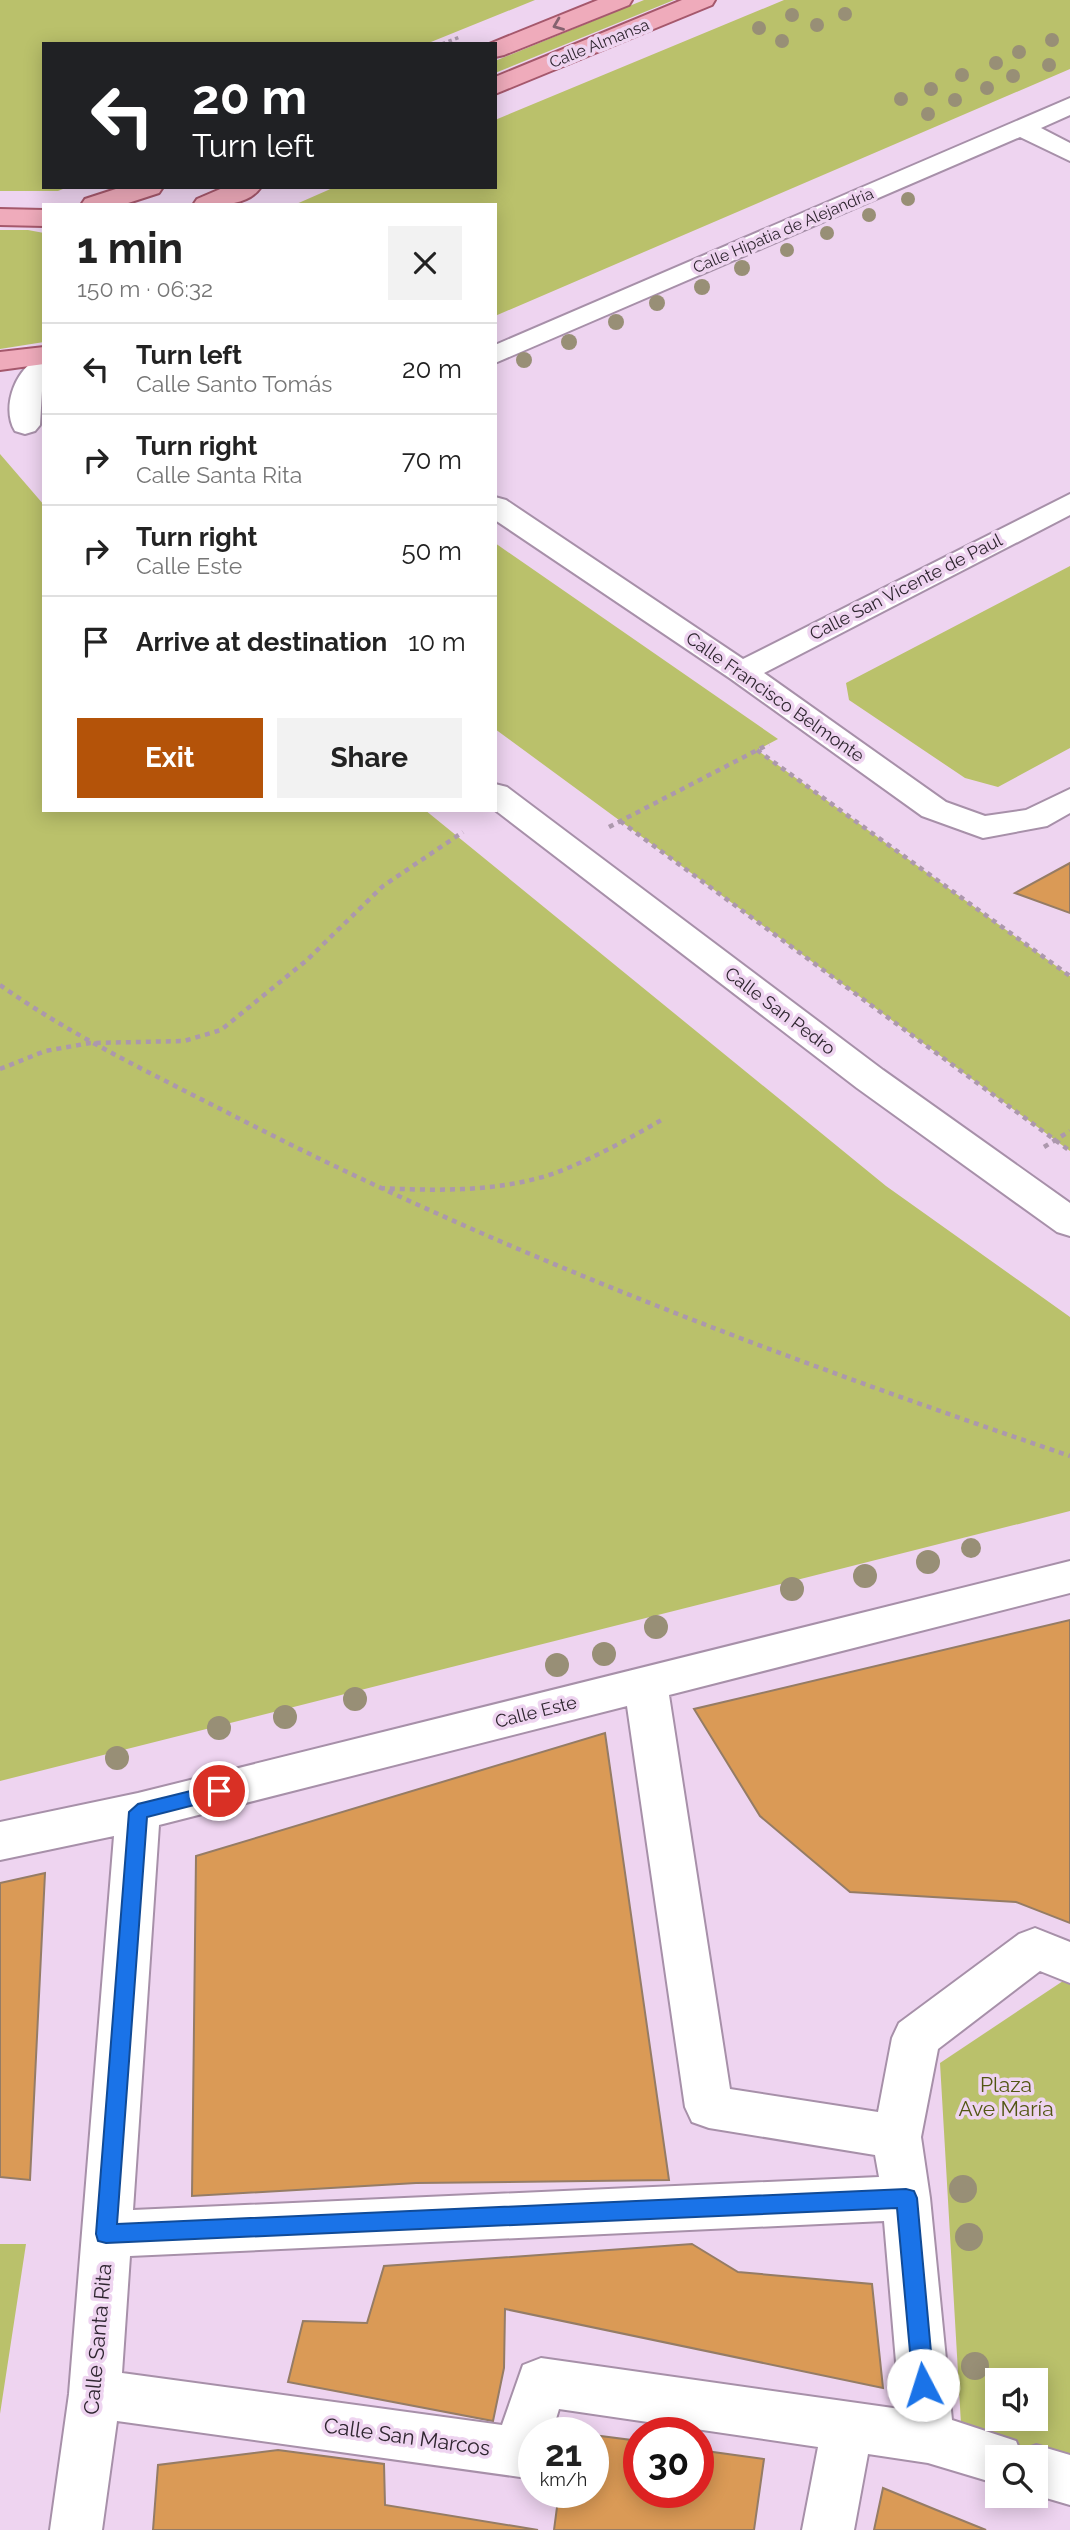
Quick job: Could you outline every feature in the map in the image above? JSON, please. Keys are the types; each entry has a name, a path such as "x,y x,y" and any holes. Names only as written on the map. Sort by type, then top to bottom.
{"main road":[{"name":"Calle Almansa","path":"497,49 620,0"},
{"name":"Calle Almansa","path":"497,85 704,0"},
{"path":"100,203 144,189"},
{"path":"211,203 244,189"},
{"path":"5,217 42,212"},
{"path":"5,217 42,218"},
{"path":"0,361 42,355"}],"street":[{"name":"Calle Hipatia de Alejandria","path":"497,354 1070,106"},
{"path":"1020,127 1070,153"},
{"path":"34,434 23,402 29,378 42,367"},
{"path":"0,395 34,434"},
{"name":"Calle San Vicente de Paul","path":"742,672 1070,503"},
{"name":"Calle Francisco Belmonte","path":"497,507 742,672 934,809 983,827 1035,819 1070,799"},
{"name":"Calle San Pedro","path":"497,796 870,1079 1070,1222"},
{"name":"Calle Este","path":"0,1841 138,1812 1070,1577"},
{"path":"646,1685 709,2107 897,2137"},
{"name":"Calle Santa Rita","path":"76,2530 95,2394 138,1812"},
{"path":"928,2438 906,2198 897,2137 916,2038 1035,1948 1070,1964"},
{"path":"106,2234 906,2198"},
{"name":"Calle San Marcos","path":"95,2394 520,2452 541,2382 928,2438 985,2455"},
{"path":"828,2530 847,2428"},
{"path":"1048,2474 1070,2480"}],"path":[{"path":"608,827 778,739"},
{"path":"757,750 1070,976"},
{"path":"620,821 1070,1151"},
{"path":"0,1069 45,1051 90,1043 184,1041 220,1030 307,960 383,886 463,832"},
{"path":"0,985 90,1043 140,1066 289,1146 561,1269 846,1379 1070,1456"},
{"path":"376,1187 423,1191 483,1186 553,1174 625,1141 665,1118"},
{"path":"1037,1151 1070,1131"}],"green space":[{"path":"0,0 535,0 431,42 42,42 42,189 63,189 0,191"},
{"path":"644,0 674,0 497,72 497,60"},
{"path":"784,0 1070,0 1070,69 497,315 497,203 299,203 330,189 497,189 497,119"},
{"path":"0,230 42,233 42,342 0,349"},
{"path":"0,454 42,503 42,812 427,812 886,1186 1070,1317 1070,1511 0,1781"},
{"path":"497,544 778,739 757,750 1070,976 1070,1151 497,730"},
{"path":"1070,566 1070,748 998,787 965,778 849,700 846,683"},
{"name":"Plaza Ave María","path":"1066,1979 1070,1980 1070,2465 1048,2460 1048,2445 985,2446 962,2441 940,2063"},
{"path":"0,2244 26,2244 0,2414"}],"building":[{"path":"1070,863 1070,913 1015,893"},
{"path":"1070,1620 1070,1923 1016,1902 850,1892 760,1816 694,1709"},
{"path":"605,1733 669,2180 416,2183 192,2196 196,1856"},
{"path":"45,1873 30,2180 0,2177 0,1883"},
{"path":"692,2244 738,2272 872,2284 883,2388 505,2309 504,2368 493,2421 288,2382 303,2321 367,2323 384,2266"},
{"path":"609,2437 623,2439 623,2508 714,2508 714,2452 764,2459 754,2530 554,2530 557,2508 609,2508"},
{"path":"278,2450 384,2464 385,2505 538,2530 153,2530 158,2465"},
{"path":"883,2488 934,2509 986,2530 874,2530"}],"route":[{"path":"219,1791 138,1812 106,2234 906,2198 923,2385"}]}
